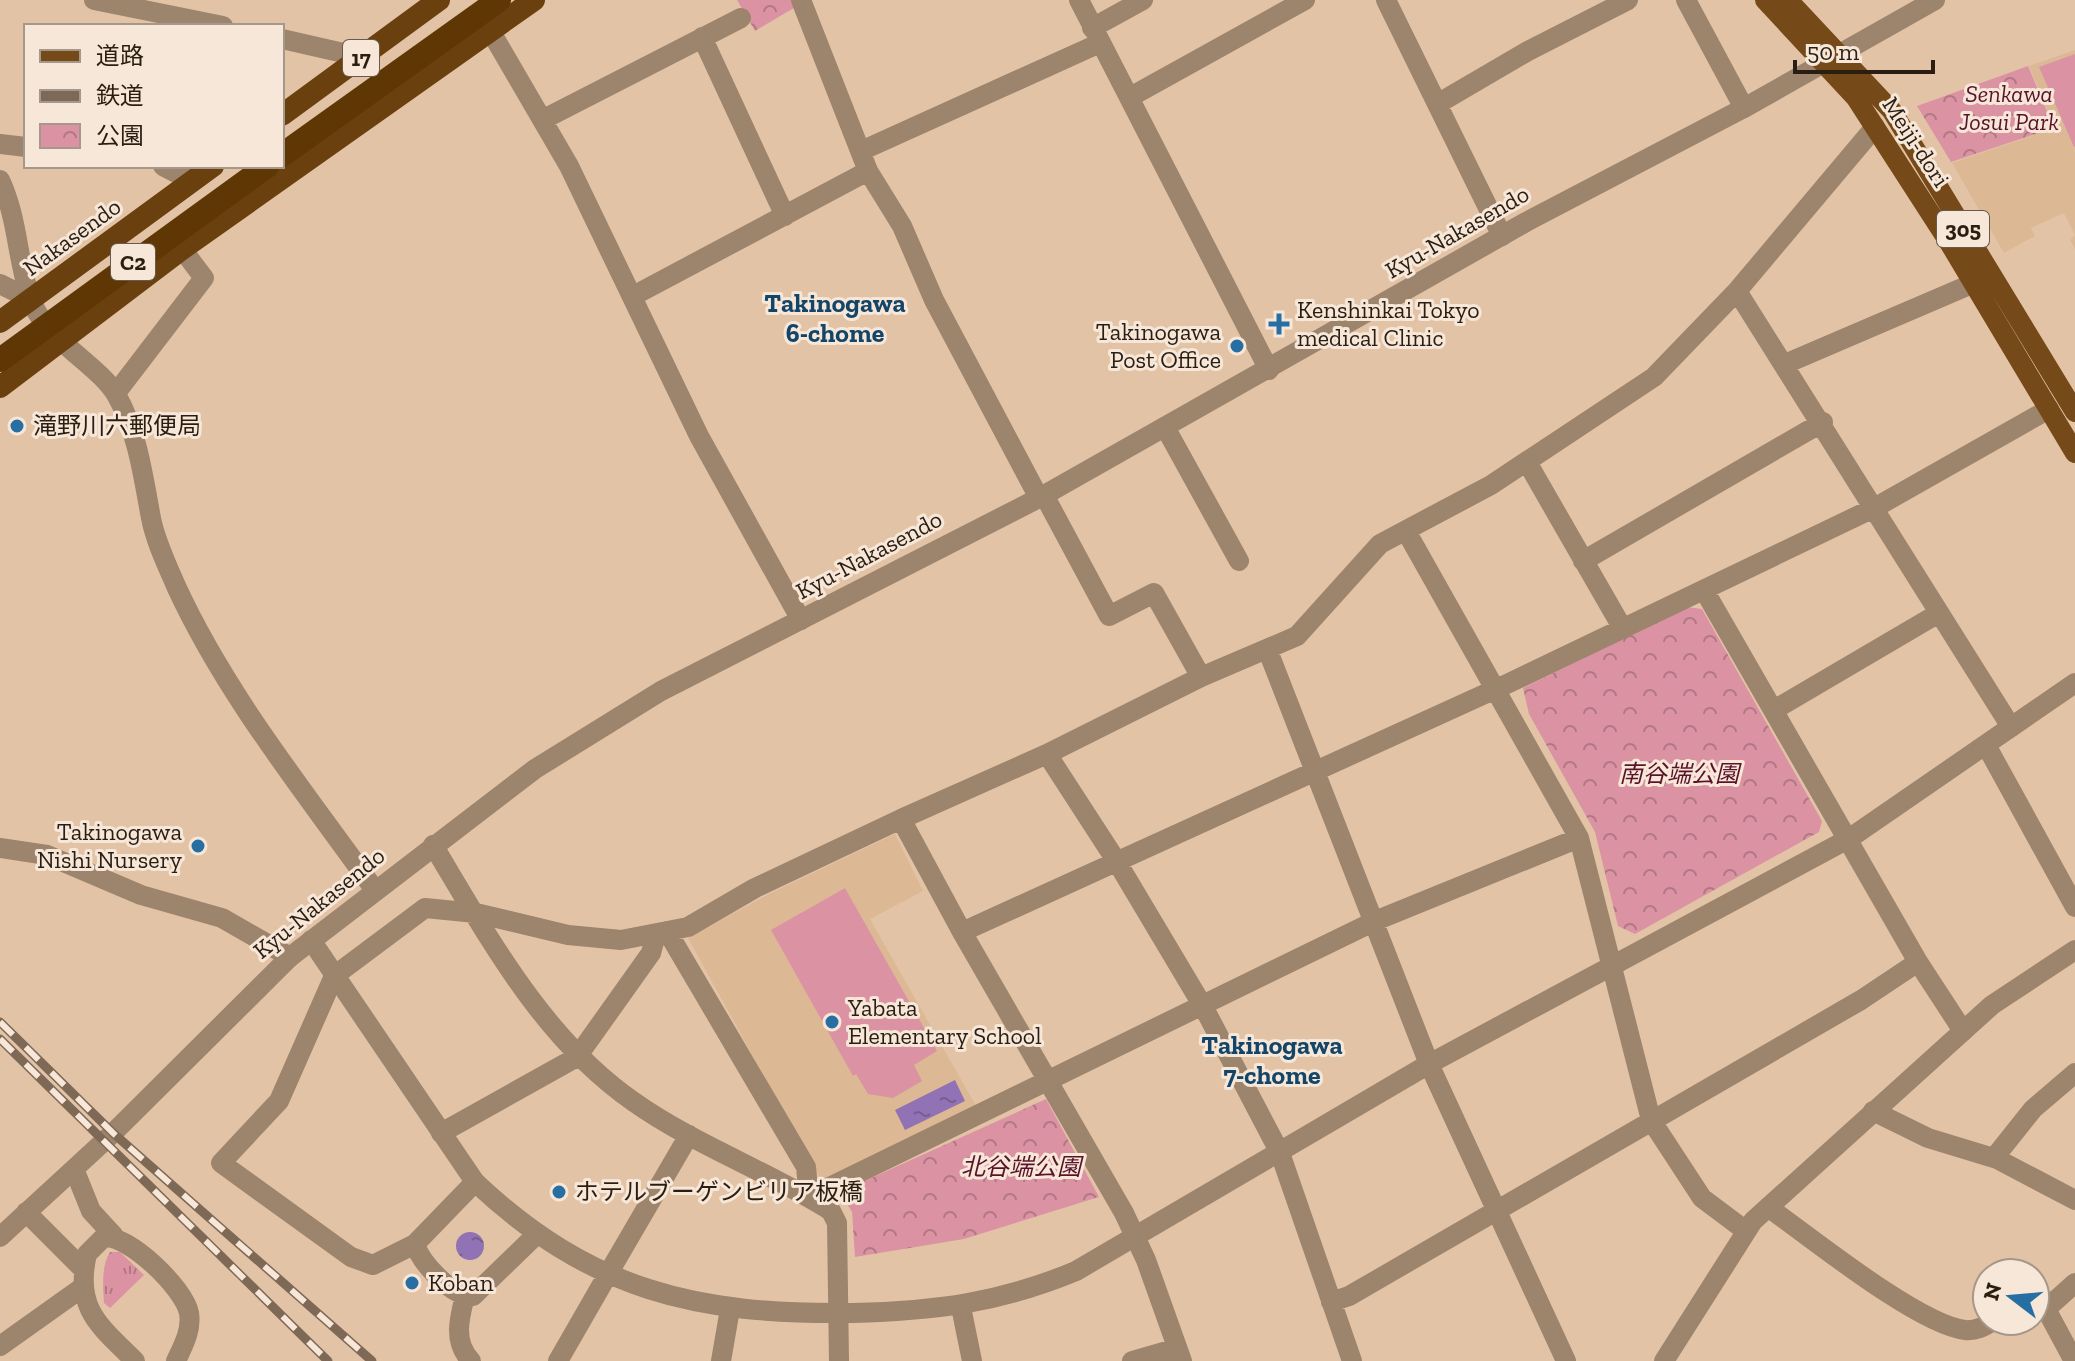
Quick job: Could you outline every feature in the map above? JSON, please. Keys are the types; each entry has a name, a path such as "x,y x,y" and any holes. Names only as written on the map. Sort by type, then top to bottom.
{"highway":[{"name":"17","path":"284,114 439,0"},
{"path":"284,152 492,0"},
{"path":"284,152 499,0"},
{"name":"17","path":"0,387 182,249 534,0"},
{"name":"Nakasendo","path":"0,322 210,168"},
{"name":"C2","path":"0,351 257,168"},
{"name":"C2","path":"0,360 264,168"}],"main road":[{"name":"Meiji-dori","path":"1765,0 1856,98 1974,283 2075,453"},
{"name":"Meiji-dori","path":"1788,0 1892,111 2075,412"}],"street":[{"path":"94,0 213,24"},
{"path":"801,0 868,171 902,226 934,300 1109,616 1154,593 1201,677"},
{"path":"1079,0 1096,36 1132,96 1269,370"},
{"path":"861,151 1096,36 1143,0"},
{"path":"1132,96 1305,0"},
{"path":"1386,0 1502,236"},
{"path":"1439,103 1528,51 1628,0"},
{"path":"1686,0 1744,108"},
{"name":"Kyu-Nakasendo","path":"0,1237 74,1169 290,957 374,889 535,769 661,691 1042,496 1502,236 1744,108 1935,0"},
{"path":"544,119 741,18"},
{"path":"491,32 544,119 699,436 801,620"},
{"path":"702,37 785,216"},
{"path":"284,39 361,57"},
{"path":"475,1182 415,1244 380,1263 359,1262 221,1163 279,1101 317,1008 334,976 425,908 476,913 568,935 621,940 688,927 755,888 1047,754 1201,677 1268,651 1297,636 1380,544 1527,462 1654,377 1737,291 1875,127"},
{"path":"0,144 24,147"},
{"path":"167,168 192,181"},
{"path":"633,296 868,171"},
{"path":"0,180 18,232 30,299 60,340 116,393 144,468 151,521 201,637 275,750 374,889"},
{"path":"116,393 204,278 182,249"},
{"path":"1785,364 1974,283"},
{"path":"0,284 30,299"},
{"path":"1737,291 1823,422 2011,727"},
{"path":"962,932 1623,629 1876,507 2049,409"},
{"path":"1583,561 1823,422"},
{"path":"1165,427 1239,561"},
{"path":"1527,462 1623,629"},
{"path":"1406,531 1579,838 1651,1120 1702,1198 1746,1231"},
{"path":"1704,590 1850,838 1918,962 1963,1031"},
{"path":"1774,710 1939,613"},
{"path":"1268,651 1429,1064 1566,1361"},
{"path":"311,940 475,1182 537,1234 608,1274 677,1299 730,1309 838,1313 961,1307 1033,1289 1076,1271 1429,1064 1850,838 2075,683"},
{"path":"1986,745 2075,907"},
{"path":"1047,754 1117,862 1204,1008 1280,1153 1352,1361"},
{"path":"901,819 1136,1237 1179,1354 1132,1361"},
{"path":"809,1197 1204,1008 1375,921 1579,838"},
{"path":"433,845 521,987 577,1057 634,1103 831,1211 837,1223 839,1361"},
{"path":"0,848 47,855 141,895 222,918 290,957"},
{"path":"441,1133 577,1057 651,953 661,933"},
{"path":"661,933 806,1167 809,1197"},
{"path":"1664,1361 1746,1231 1768,1207 1992,1005 2075,950"},
{"path":"1331,1302 1349,1296 1861,1000 1918,962"},
{"path":"1994,1158 2033,1109 2075,1073"},
{"path":"1873,1111 1928,1138 1994,1158 2075,1200"},
{"path":"558,1361 689,1135"},
{"path":"74,1169 91,1211 114,1236 133,1246 185,1301 190,1324 176,1361"},
{"path":"1768,1207 1919,1313 1964,1330 1971,1330"},
{"path":"26,1212 83,1278 93,1318 135,1361"},
{"path":"415,1244 419,1256 458,1294 465,1296 480,1293 537,1234"},
{"path":"0,1346 83,1278 96,1242 114,1236"},
{"path":"2051,1299 2075,1283"},
{"path":"465,1296 459,1338 463,1353 471,1361"},
{"path":"961,1307 972,1361"},
{"path":"721,1361 730,1309"},
{"path":"2051,1324 2074,1361"}],"shaded area":[{"path":"2075,50 2075,235 2064,213 2031,228 2035,236 2004,253 1952,163 2055,128 2029,66"},
{"name":"Yabata Elementary School","path":"895,834 923,891 870,919 976,1106 821,1180 688,938 769,894"}],"green space":[{"path":"737,0 797,0 799,5 755,31"},
{"path":"2075,54 2075,146 2074,147 2039,67"},
{"name":"Senkawa Josui Park","path":"2028,66 2054,128 1951,162 1917,106"},
{"name":"南谷端公園","path":"1687,607 1702,609 1822,821 1819,832 1635,934 1618,926 1595,832 1529,714 1523,688"},
{"path":"845,888 937,1051 914,1065 922,1081 893,1098 868,1094 856,1074 853,1076 771,930"},
{"name":"北谷端公園","path":"1046,1099 1099,1197 964,1239 855,1257 852,1212 840,1192"},
{"path":"110,1252 120,1252 144,1275 110,1308 104,1303 103,1284"}],"water":[{"path":"955,1080 965,1101 905,1130 895,1110"},
{"path":"470,1232 480,1236 484,1246 480,1256 470,1260 460,1256 456,1246 460,1236"}],"railway":[{"path":"0,1022 113,1133 372,1361"},
{"path":"0,1039 328,1361"}],"place":[{"name":"Kenshinkai Tokyo medical Clinic","path":"1279,324"},
{"name":"Takinogawa Post Office","path":"1237,346"},
{"name":"滝野川六郵便局","path":"17,426"},
{"name":"Takinogawa Nishi Nursery","path":"198,846"},
{"name":"Yabata Elementary School","path":"832,1022"},
{"name":"ホテルブーゲンビリア板橋","path":"559,1192"},
{"name":"Koban","path":"412,1283"}],"district":[{"name":"Takinogawa 6-chome","path":"835,318"},
{"name":"Takinogawa 7-chome","path":"1272,1060"}]}
